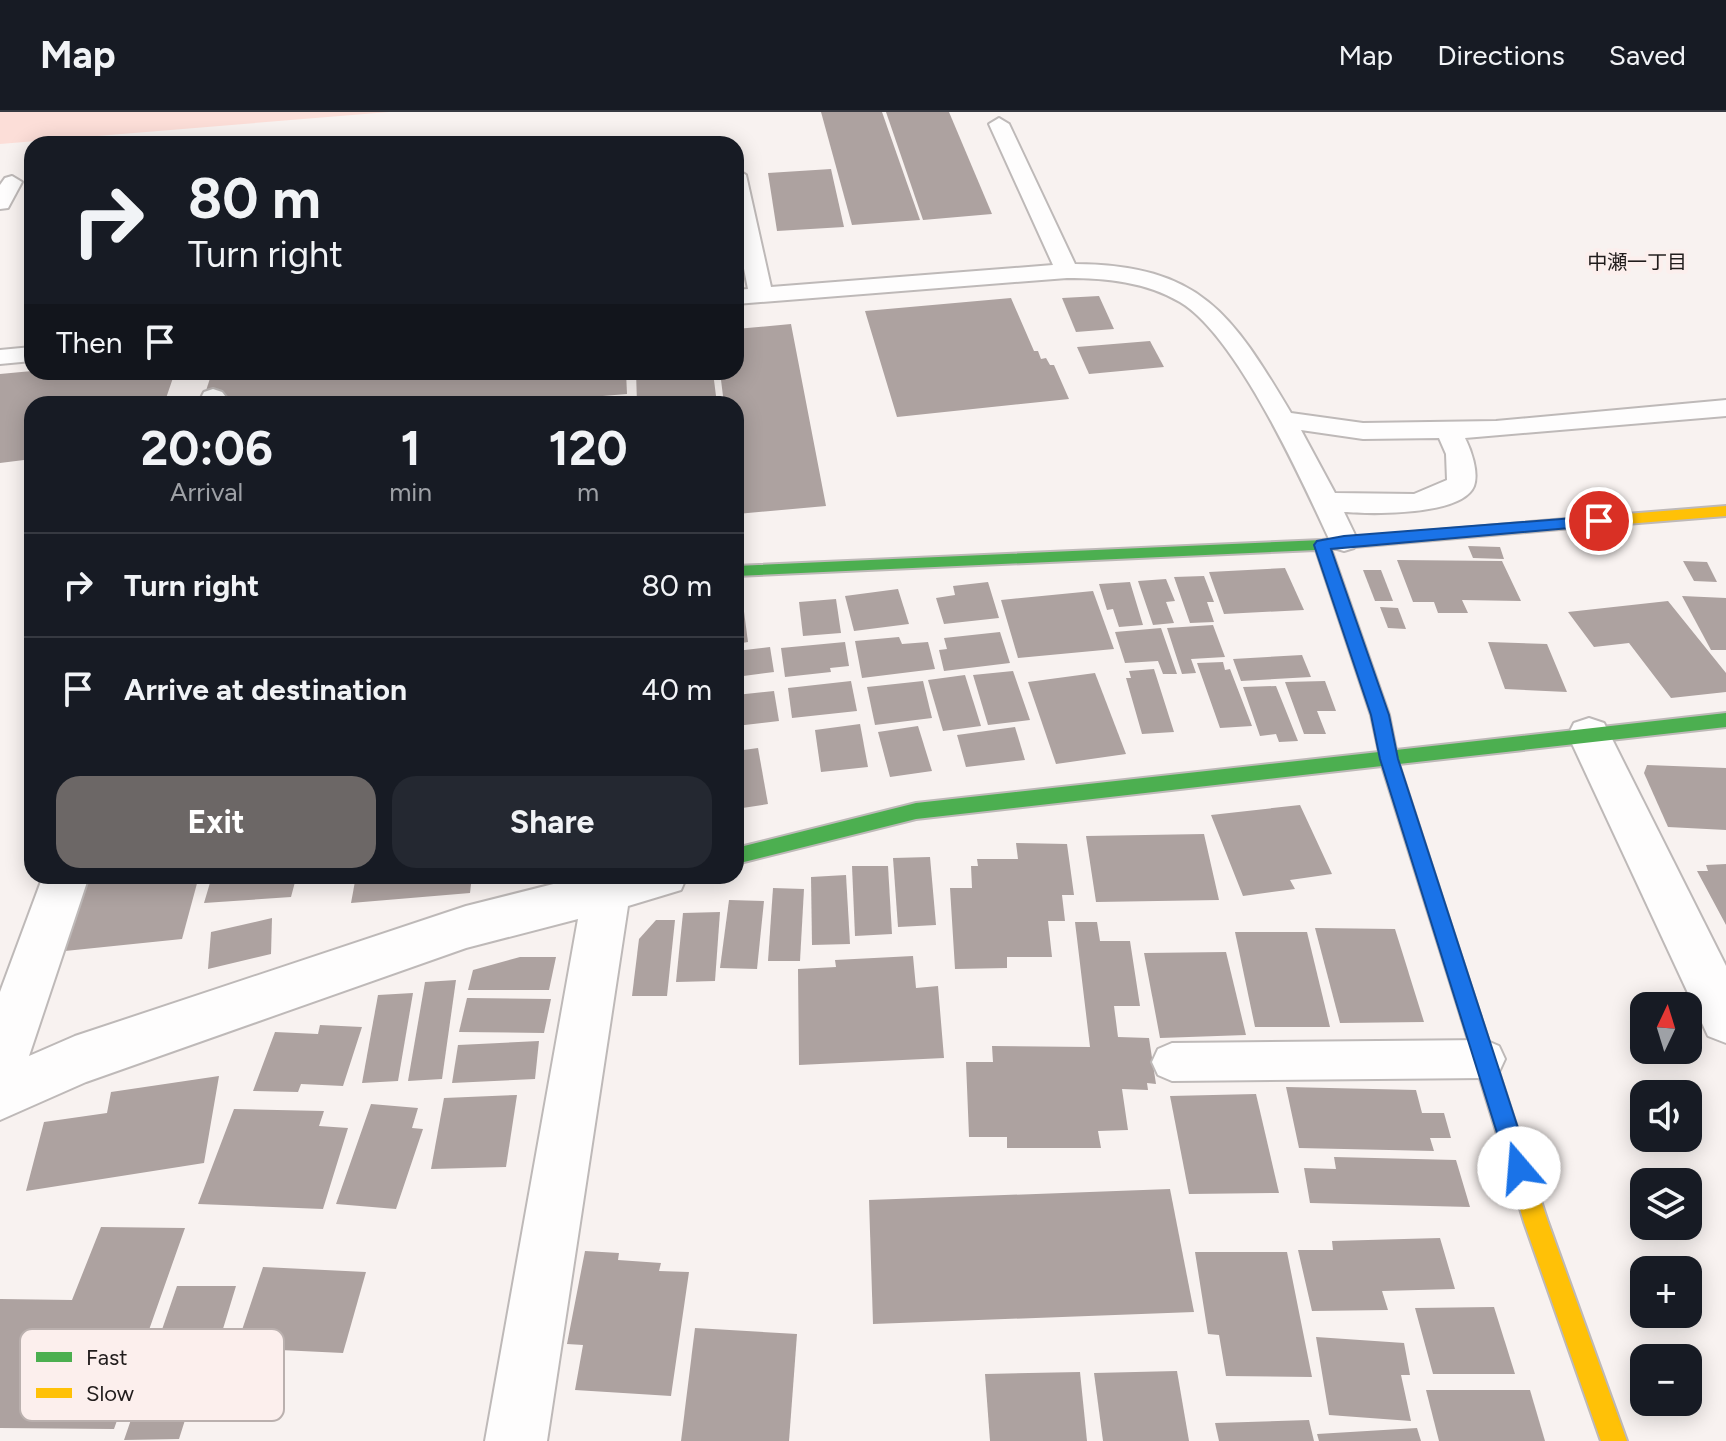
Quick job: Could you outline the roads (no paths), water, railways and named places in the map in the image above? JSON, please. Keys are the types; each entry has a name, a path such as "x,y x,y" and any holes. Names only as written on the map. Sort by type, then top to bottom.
{"street":[{"path":"744,571 1333,543 1726,511"},
{"path":"1333,543 1389,759 1536,1222 1614,1441"},
{"path":"744,854 916,811 1726,720"},
{"path":"1589,735 1726,1019"},
{"path":"0,1063 63,884"},
{"path":"0,1094 75,1061 466,927 635,884"},
{"path":"516,1441 606,892"}],"lane":[{"path":"999,124 1067,271"},
{"path":"0,203 12,182"},
{"path":"744,213 761,295"},
{"path":"744,296 1067,271 1115,272 1161,286 1201,305 1231,336 1284,420 1326,502 1333,543"},
{"path":"0,357 24,355"},
{"path":"1284,420 1363,431 1449,430 1559,425 1726,408"},
{"path":"1326,502 1403,504 1449,494 1461,484 1462,466 1449,430"},
{"path":"1172,1062 1485,1059"}],"district":[{"name":"中瀬一丁目","path":"1637,262"}]}
